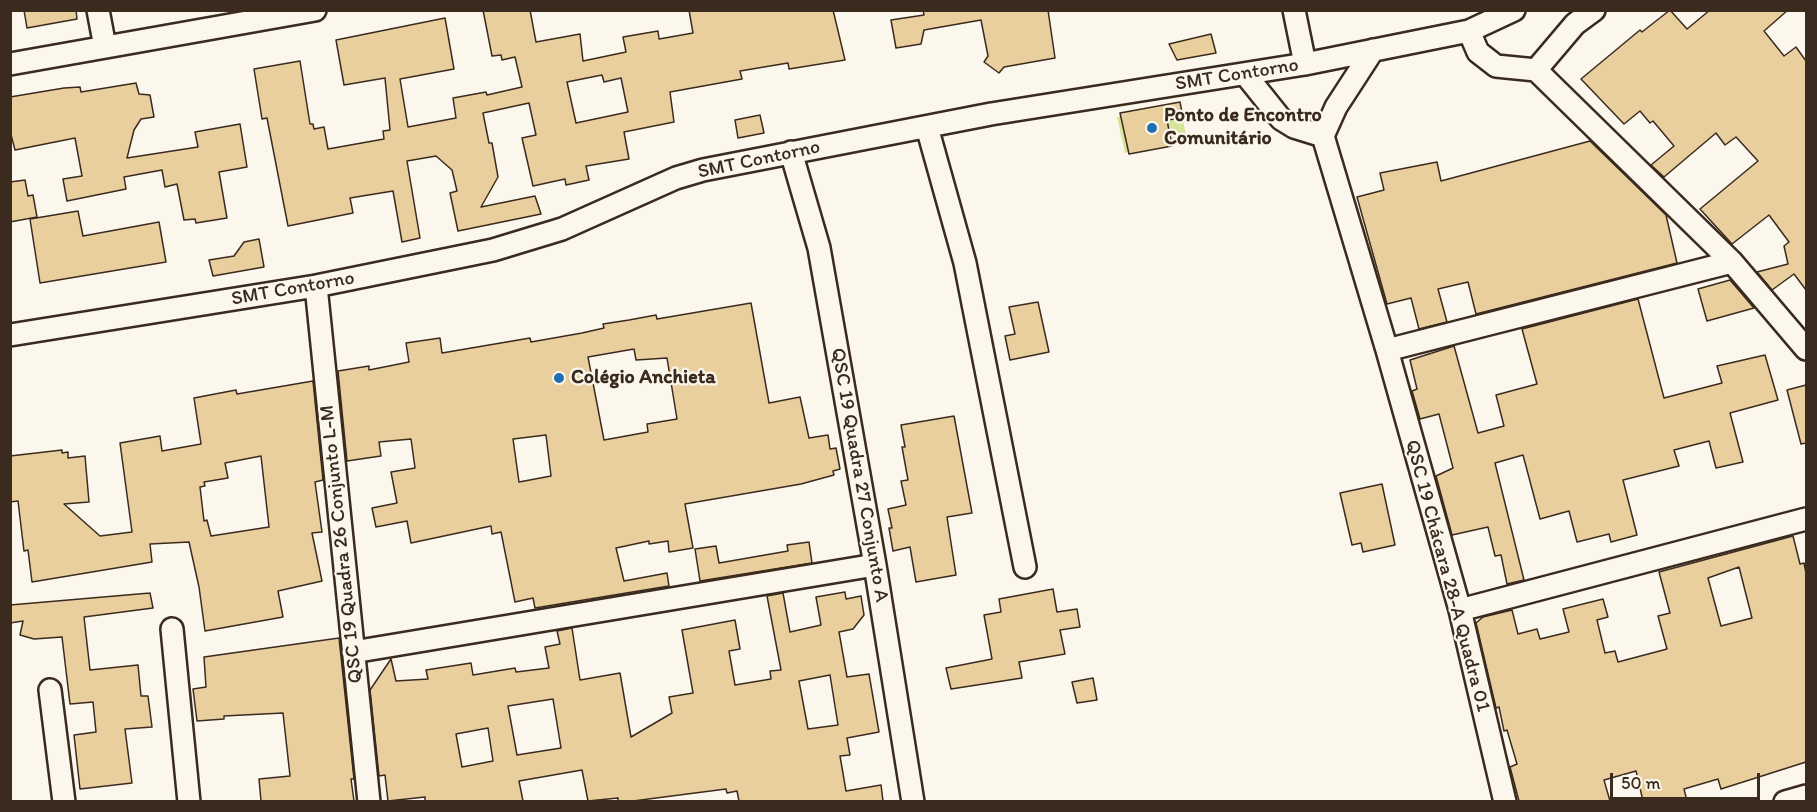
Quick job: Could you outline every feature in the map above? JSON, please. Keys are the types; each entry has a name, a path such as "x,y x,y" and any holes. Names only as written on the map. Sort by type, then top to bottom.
{"street":[{"path":"98,10 105,46"},
{"path":"10,64 315,10"},
{"path":"1294,10 1305,64"},
{"name":"SMT Contorno","path":"10,335 316,286 522,243 562,229 676,178 791,152 927,127 1305,64 1469,31 1514,10"},
{"path":"1536,70 1571,17 1594,10"},
{"path":"1469,31 1478,52 1496,66 1536,70 1732,262 1806,349"},
{"path":"1245,74 1281,119 1323,136 1336,107 1373,50"},
{"path":"927,127 965,263 1025,567"},
{"name":"QSC 19 Chácara 28-A Quadra 01","path":"1323,136 1387,350 1460,610 1505,801"},
{"name":"QSC 19 Quadra 27 Conjunto A","path":"791,152 819,248 875,565 913,801"},
{"path":"1387,350 1732,262"},
{"name":"QSC 19 Quadra 26 Conjunto L-M","path":"316,286 369,801"},
{"path":"1460,610 1806,519"},
{"path":"353,652 875,565"},
{"path":"172,629 189,801"},
{"path":"50,690 64,801"},
{"path":"1785,801 1806,796"}],"green space":[{"name":"Ponto de Encontro Comunitário","path":"1180,104 1187,140 1125,153 1117,117"}],"building":[{"path":"24,10 76,10 77,19 27,28"},
{"path":"483,10 530,10 536,42 580,34 583,61 626,52 623,37 658,31 659,39 693,33 689,10 833,10 845,60 789,69 788,63 740,71 742,79 670,92 674,122 624,132 629,159 586,166 589,180 566,185 565,179 533,186 522,138 536,135 529,103 483,113 489,143 492,143 498,177 481,207 535,196 541,214 458,231 450,193 457,191 452,170 436,156 407,161 420,238 402,242 393,191 350,198 353,213 288,226 267,118 262,119 254,69 300,61 310,124 313,124 314,129 324,127 328,149 384,139 383,131 390,130 385,78 344,85 336,40 445,18 454,69 400,79 408,127 456,118 453,98 486,92 487,95 522,87 515,57 502,60 501,55 492,56","holes":["602,75 604,82 621,78 628,112 576,123 567,82"]},
{"path":"923,10 1048,10 1055,58 1004,67 999,73 984,62 988,56 981,20 924,30 921,44 896,48 891,20 924,15"},
{"path":"1670,10 1687,29 1710,10 1788,10 1764,31 1784,56 1796,47 1806,61 1806,290 1794,274 1772,290 1757,272 1788,264 1784,246 1789,242 1769,215 1732,244 1700,209 1758,161 1736,137 1725,145 1716,133 1664,177 1651,165 1674,146 1653,121 1650,123 1640,111 1624,124 1581,79 1640,30 1642,32"},
{"path":"1211,34 1216,53 1177,60 1169,44"},
{"path":"136,83 139,94 150,95 154,117 141,119 134,130 127,158 198,147 195,132 240,124 247,167 219,172 227,218 196,223 195,219 184,220 177,184 165,187 162,170 124,177 126,189 67,201 63,179 82,176 75,138 15,150 10,131 10,97 64,88 80,87 81,92"},
{"name":"Ponto de Encontro Comunitário","path":"1180,102 1183,118 1167,120 1172,146 1129,154 1120,113"},
{"path":"760,115 764,133 738,138 735,120"},
{"path":"1590,141 1666,215 1677,263 1476,314 1468,282 1438,289 1447,322 1419,329 1411,298 1387,304 1357,197 1384,190 1380,173 1437,162 1441,181"},
{"path":"25,180 28,196 33,195 37,217 10,222 10,182"},
{"path":"78,211 83,236 159,222 166,262 40,283 30,219"},
{"path":"259,239 264,267 213,276 209,260 234,256 244,242"},
{"path":"1730,280 1754,308 1707,321 1698,289"},
{"path":"1638,299 1664,398 1722,383 1717,366 1765,355 1778,400 1730,413 1743,462 1716,468 1709,441 1674,450 1679,466 1623,480 1637,535 1611,542 1609,534 1577,542 1569,511 1540,519 1523,455 1495,463 1524,580 1507,584 1501,555 1495,556 1488,527 1452,535 1436,476 1453,468 1439,414 1420,419 1412,391 1417,389 1410,360 1454,346 1478,433 1504,426 1496,395 1537,384 1522,329"},
{"path":"1038,302 1049,352 1010,360 1005,336 1015,334 1009,307"},
{"path":"751,303 769,403 800,397 809,438 828,435 830,449 836,448 840,469 833,471 834,475 801,484 685,504 693,548 669,552 668,541 649,544 649,541 616,548 624,581 667,573 669,586 535,608 533,598 515,602 501,532 492,534 491,526 411,543 407,521 376,527 372,508 397,503 391,472 415,468 411,439 379,442 381,456 347,461 338,371 369,366 369,370 409,362 406,343 440,338 442,353 530,338 531,342 582,333 604,328 603,324 656,315 657,319","holes":["634,349 636,360 667,358 677,419 647,424 648,432 604,440 588,357","546,435 551,476 519,482 513,439"]},
{"path":"313,381 323,480 315,482 322,532 312,533 322,581 278,591 283,617 205,631 199,587 189,542 150,544 152,562 32,582 28,550 24,551 18,501 10,502 10,456 62,450 62,453 68,452 68,458 85,456 89,502 64,504 100,536 132,532 120,443 160,436 162,451 201,444 194,398 236,390 237,394","holes":["261,456 269,527 211,536 207,520 204,521 200,487 205,486 204,482 228,478 225,463"]},
{"path":"1806,385 1806,443 1801,444 1787,390"},
{"path":"954,416 972,513 947,517 956,575 916,582 910,547 893,551 889,528 892,528 888,509 906,505 901,481 908,480 901,425"},
{"path":"1382,484 1395,545 1363,552 1361,543 1352,545 1340,493"},
{"path":"1793,536 1800,564 1804,563 1806,573 1806,762 1721,789 1718,779 1684,789 1687,801 1643,801 1636,771 1604,780 1610,801 1519,801 1510,767 1517,764 1507,730 1504,731 1499,707 1496,708 1476,623 1483,617 1512,610 1518,634 1537,629 1540,639 1569,632 1563,609 1603,599 1608,617 1597,620 1605,653 1615,651 1618,662 1667,649 1658,616 1670,613 1659,572","holes":["1739,567 1752,618 1721,626 1708,578"]},
{"path":"809,542 812,563 700,581 695,549 716,546 719,563 788,551 787,545"},
{"path":"1053,589 1057,612 1077,609 1080,627 1060,630 1065,654 1019,662 1022,678 951,689 946,668 992,659 984,615 1001,612 999,599"},
{"path":"845,592 846,599 861,596 864,615 853,629 839,632 847,677 869,674 879,732 847,738 850,755 840,756 846,791 881,785 883,801 739,801 737,791 727,793 726,789 633,801 618,801 618,798 588,801 582,770 519,781 523,801 425,801 425,797 388,801 385,775 379,776 370,690 391,659 396,681 428,679 426,670 471,663 473,675 515,668 516,672 549,668 545,647 560,644 557,631 572,628 580,680 620,673 631,737 672,713 669,697 693,693 682,630 735,620 740,649 729,651 735,685 771,679 770,671 781,670 767,596 783,593 790,632 821,625 816,597","holes":["830,675 838,725 808,729 799,681","553,699 561,748 517,755 508,706","488,728 493,761 462,767 456,734"]},
{"path":"150,593 153,608 84,617 90,670 138,665 141,696 148,696 152,727 125,729 132,783 80,789 74,735 96,732 93,702 70,704 62,637 34,639 20,635 23,621 10,623 10,605"},
{"path":"339,638 354,779 351,779 354,801 261,801 259,779 290,776 283,713 224,716 224,719 197,721 193,689 206,687 204,657"},
{"path":"1093,678 1097,700 1077,703 1072,682"}],"place":[{"name":"Ponto de Encontro Comunitário","path":"1152,128"},
{"name":"Colégio Anchieta","path":"559,378"}]}
